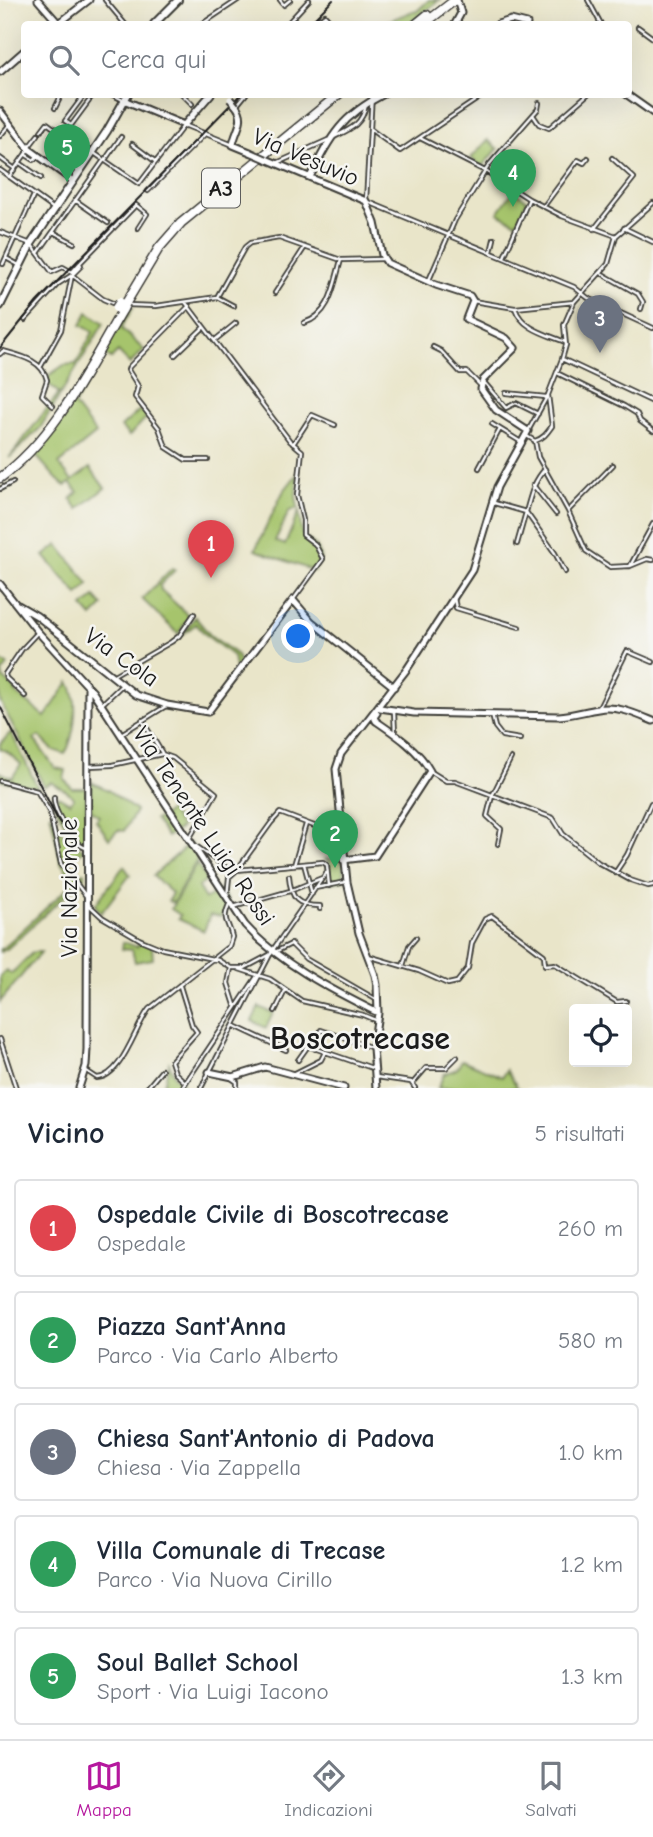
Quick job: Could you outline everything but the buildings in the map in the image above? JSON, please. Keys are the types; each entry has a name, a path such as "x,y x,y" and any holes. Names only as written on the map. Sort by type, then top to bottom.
{"highway":[{"path":"420,21 452,0"},
{"path":"428,21 452,0"},
{"name":"A3","path":"0,478 26,456 52,427 154,246 181,215 325,98"},
{"name":"A3","path":"0,471 31,443 47,424 159,248 181,223 334,98"}],"main road":[{"path":"157,21 178,0"},
{"path":"0,306 31,244 127,98"}],"street":[{"path":"38,0 57,21"},
{"path":"64,21 89,0"},
{"path":"105,0 122,21"},
{"path":"206,21 238,0"},
{"path":"280,0 284,5 290,0"},
{"path":"290,21 309,0"},
{"path":"452,0 461,13 457,21"},
{"path":"588,0 599,21"},
{"path":"317,21 325,15 330,21"},
{"path":"638,27 653,38"},
{"path":"0,72 21,55"},
{"path":"55,108 60,98"},
{"path":"71,125 65,121 81,98"},
{"path":"58,143 91,98"},
{"name":"Via Vesuvio","path":"127,98 205,134 574,288 653,328"},
{"path":"186,98 192,104"},
{"path":"41,131 47,123 139,184 208,98"},
{"path":"228,98 242,115 233,145"},
{"path":"236,106 243,98"},
{"path":"310,177 330,139 348,116 372,98"},
{"path":"373,98 366,201 375,223 383,259"},
{"path":"370,129 400,151 479,98"},
{"path":"533,115 541,125 549,128 583,98"},
{"path":"632,98 652,112"},
{"path":"429,280 449,235 485,171 538,109 539,103"},
{"path":"277,163 355,127 362,118 366,104"},
{"path":"0,111 28,151 38,155 73,181"},
{"path":"362,118 371,121"},
{"path":"0,136 10,124"},
{"path":"148,191 205,134"},
{"path":"9,177 38,135"},
{"path":"38,253 121,137"},
{"path":"420,138 485,171 562,216 615,236"},
{"path":"132,144 156,162"},
{"path":"57,156 79,172"},
{"path":"0,158 15,169"},
{"path":"594,229 634,178 611,158"},
{"path":"544,206 578,160 584,163 588,159"},
{"path":"20,163 41,178"},
{"path":"0,170 54,209"},
{"path":"3,264 34,195"},
{"path":"504,258 529,199"},
{"path":"75,200 108,223"},
{"path":"376,1088 373,1048 378,1000 375,975 359,933 346,881 337,769 341,754 374,718 474,566 500,481 538,414 562,359 566,342 564,323 574,302 608,264 615,236 653,204"},
{"path":"0,232 31,244 52,272 64,267 71,272 136,205 146,214 138,228"},
{"path":"624,228 653,242"},
{"path":"52,232 74,243"},
{"path":"217,298 245,247 250,243 279,238 341,260 383,259 436,285 466,294 473,301 515,308 574,302"},
{"path":"491,253 494,239"},
{"path":"275,293 305,247"},
{"path":"6,258 17,264"},
{"path":"304,323 313,319 329,304 341,260"},
{"path":"25,320 58,284 81,266 80,263"},
{"path":"600,273 638,294 643,302 641,309"},
{"path":"72,275 103,299 114,304 147,307 217,298 234,306"},
{"path":"41,366 61,330 72,275"},
{"path":"473,301 466,320 506,338 515,348 481,383"},
{"path":"186,302 293,444 302,451 297,495 303,520 303,535 315,544 323,559 293,600 312,621 394,687"},
{"path":"188,306 128,370 138,386 135,397 159,428 166,447 186,460 208,460"},
{"path":"515,308 527,326 566,342"},
{"path":"215,340 236,323"},
{"path":"175,355 204,327"},
{"path":"433,347 441,351 460,372 467,372 481,383 506,408 516,403 538,414"},
{"path":"0,354 3,351 21,356 41,366 47,380 42,395 53,406"},
{"path":"562,359 653,402"},
{"path":"556,373 624,406 637,414 640,421 653,431"},
{"path":"481,383 496,410 535,441 538,457 568,511 586,551 608,566 630,566 652,559"},
{"path":"506,393 547,396"},
{"path":"535,441 544,437 552,426 547,396"},
{"path":"293,444 312,415 335,425"},
{"path":"492,424 521,442"},
{"path":"479,468 500,429"},
{"path":"568,511 613,465"},
{"path":"517,544 533,485 545,469"},
{"path":"0,489 13,482"},
{"path":"533,485 556,514"},
{"path":"492,502 526,512 565,572"},
{"path":"630,566 653,524"},
{"name":"Via Tenente Luigi Rossi","path":"0,584 38,632 102,704 252,933 272,953 378,1013"},
{"path":"454,598 456,608 519,627"},
{"name":"Via Cola","path":"13,602 147,700 208,712 293,600"},
{"path":"112,677 179,636 194,614"},
{"path":"25,696 5,674 38,632"},
{"path":"598,708 627,651 653,662"},
{"path":"102,704 123,684"},
{"name":"Via Nazionale","path":"79,1088 85,1070 88,687"},
{"path":"351,743 394,687"},
{"path":"121,734 167,705"},
{"path":"380,708 394,711 559,716 579,715 598,708 622,709 653,721"},
{"path":"394,711 395,734"},
{"path":"492,715 495,727 502,736 520,739"},
{"path":"374,718 422,758 430,771 446,780 553,818 569,840 615,873 648,886 653,885"},
{"path":"142,720 162,754"},
{"path":"88,766 138,761 162,754 173,758 216,793 189,839"},
{"path":"498,844 501,830 488,816 492,796 511,758"},
{"path":"343,860 375,856 430,771"},
{"path":"0,781 37,792 50,813 61,864 102,917 154,946 214,959 231,968 270,979 302,1001 363,1015 377,1021"},
{"path":"54,797 53,804 67,829 80,846 87,848"},
{"path":"615,873 645,821 651,803"},
{"path":"237,870 280,813 343,837"},
{"path":"294,865 306,824"},
{"path":"193,845 232,872"},
{"path":"85,1070 97,1078 106,1076 129,1050 139,1021 149,1009 229,946 232,937 224,922 230,902 229,877 232,872 323,862 327,865 329,886"},
{"path":"304,864 312,894"},
{"path":"182,1088 326,873"},
{"path":"289,876 290,891 296,900 305,905 320,906 320,909"},
{"path":"230,902 290,891 322,878"},
{"path":"315,888 346,881"},
{"path":"368,956 403,966 448,984 457,982 468,968 472,943 485,919 492,916 544,955 544,964 555,964 613,1000 626,1001"},
{"path":"403,966 409,946 416,938"},
{"path":"239,969 291,944 306,959 378,1000"},
{"path":"231,968 228,983 238,1020"},
{"path":"201,1088 259,975"},
{"path":"180,986 197,1032 171,1061 175,1073 185,1082"},
{"path":"275,1012 285,990"},
{"path":"234,1025 286,1050"},
{"path":"315,1049 321,1030 373,1048"},
{"path":"0,1039 16,1088"},
{"path":"298,1060 308,1046 374,1069"},
{"path":"294,1074 321,1060 325,1052"},
{"path":"376,1077 385,1076 414,1086 426,1068 446,1068 457,1056"},
{"path":"209,1072 230,1077 265,1067 344,1088"},
{"path":"147,1088 162,1070"},
{"path":"230,1077 237,1082 237,1088"}],"green space":[{"path":"429,0 439,0 414,21 388,21 413,11 416,12"},
{"path":"488,140 498,149 481,167 471,158"},
{"path":"513,191 527,200 517,223 498,213"},
{"path":"127,308 133,308 121,328 144,350 130,364 118,352 111,359 104,354 74,405 96,434 59,464 72,481 90,468 105,488 78,509 71,499 78,492 70,483 65,486 61,483 34,454 65,413"},
{"path":"88,312 104,323 40,428 9,458 59,393 48,384 48,376 64,365 76,364 93,332 81,325"},
{"path":"141,409 148,416 129,436 121,427"},
{"path":"298,473 298,508 289,511 275,541 285,545 299,511 302,535 316,546 321,558 314,571 255,550 283,492"},
{"path":"58,545 89,584 78,595 44,556"},
{"path":"172,568 175,570 160,585 161,590 189,616 191,614 178,634 142,599"},
{"path":"95,597 103,606 92,617 83,607"},
{"path":"195,617 210,635 237,655 240,665 236,674 233,656 196,624 182,635"},
{"path":"0,660 8,665 2,673 3,678 45,717 69,682 74,698 75,718 65,754 53,750 39,736 34,739 55,768 66,770 64,779 72,788 86,788 86,845 71,834 54,802 58,796 70,803 74,798 52,782 44,786 0,701"},
{"path":"11,732 38,788 0,780 0,772 12,778 21,764 0,749 0,744"},
{"path":"91,782 108,790 136,811 124,831 118,830 109,839 96,820 99,816 91,810"},
{"path":"170,811 181,828 167,837 155,820"},
{"path":"50,812 68,843 74,839 80,848 86,850 65,859 78,874 85,872 85,877 78,884 61,863"},
{"path":"190,843 199,856 173,903 168,901 172,893 153,876"},
{"path":"339,853 342,853 344,881 330,883 327,870 329,862 325,859 337,859"},
{"path":"197,863 207,881 198,887 205,899 220,890 227,900 222,917 210,915 204,931 178,919 180,915 171,909"},
{"path":"124,866 130,875 101,913 95,905"},
{"path":"74,882 77,885 7,949 0,952 0,949"},
{"path":"123,942 137,947 140,942 152,947 153,959 135,962 132,950 122,949"},
{"path":"33,952 41,952 0,1002 0,976 6,970 11,974"},
{"path":"259,1007 273,1013 266,1028 252,1021"},
{"path":"462,1060 502,1077 506,1070 518,1088 438,1088 444,1074 457,1069"},
{"path":"169,1063 175,1077 183,1082 180,1088 163,1088"}],"railway":[{"path":"312,21 333,0"},
{"path":"0,348 37,302 237,98"},
{"path":"0,706 58,820 72,841"}],"place":[{"name":"Soul Ballet School","path":"67,182"},
{"name":"Villa Comunale di Trecase","path":"513,207"},
{"name":"Chiesa Sant'Antonio di Padova","path":"600,353"},
{"name":"Ospedale Civile di Boscotrecase","path":"211,578"},
{"name":"Piazza Sant'Anna","path":"335,868"}],"district":[{"name":"Boscotrecase","path":"360,1038"}]}
